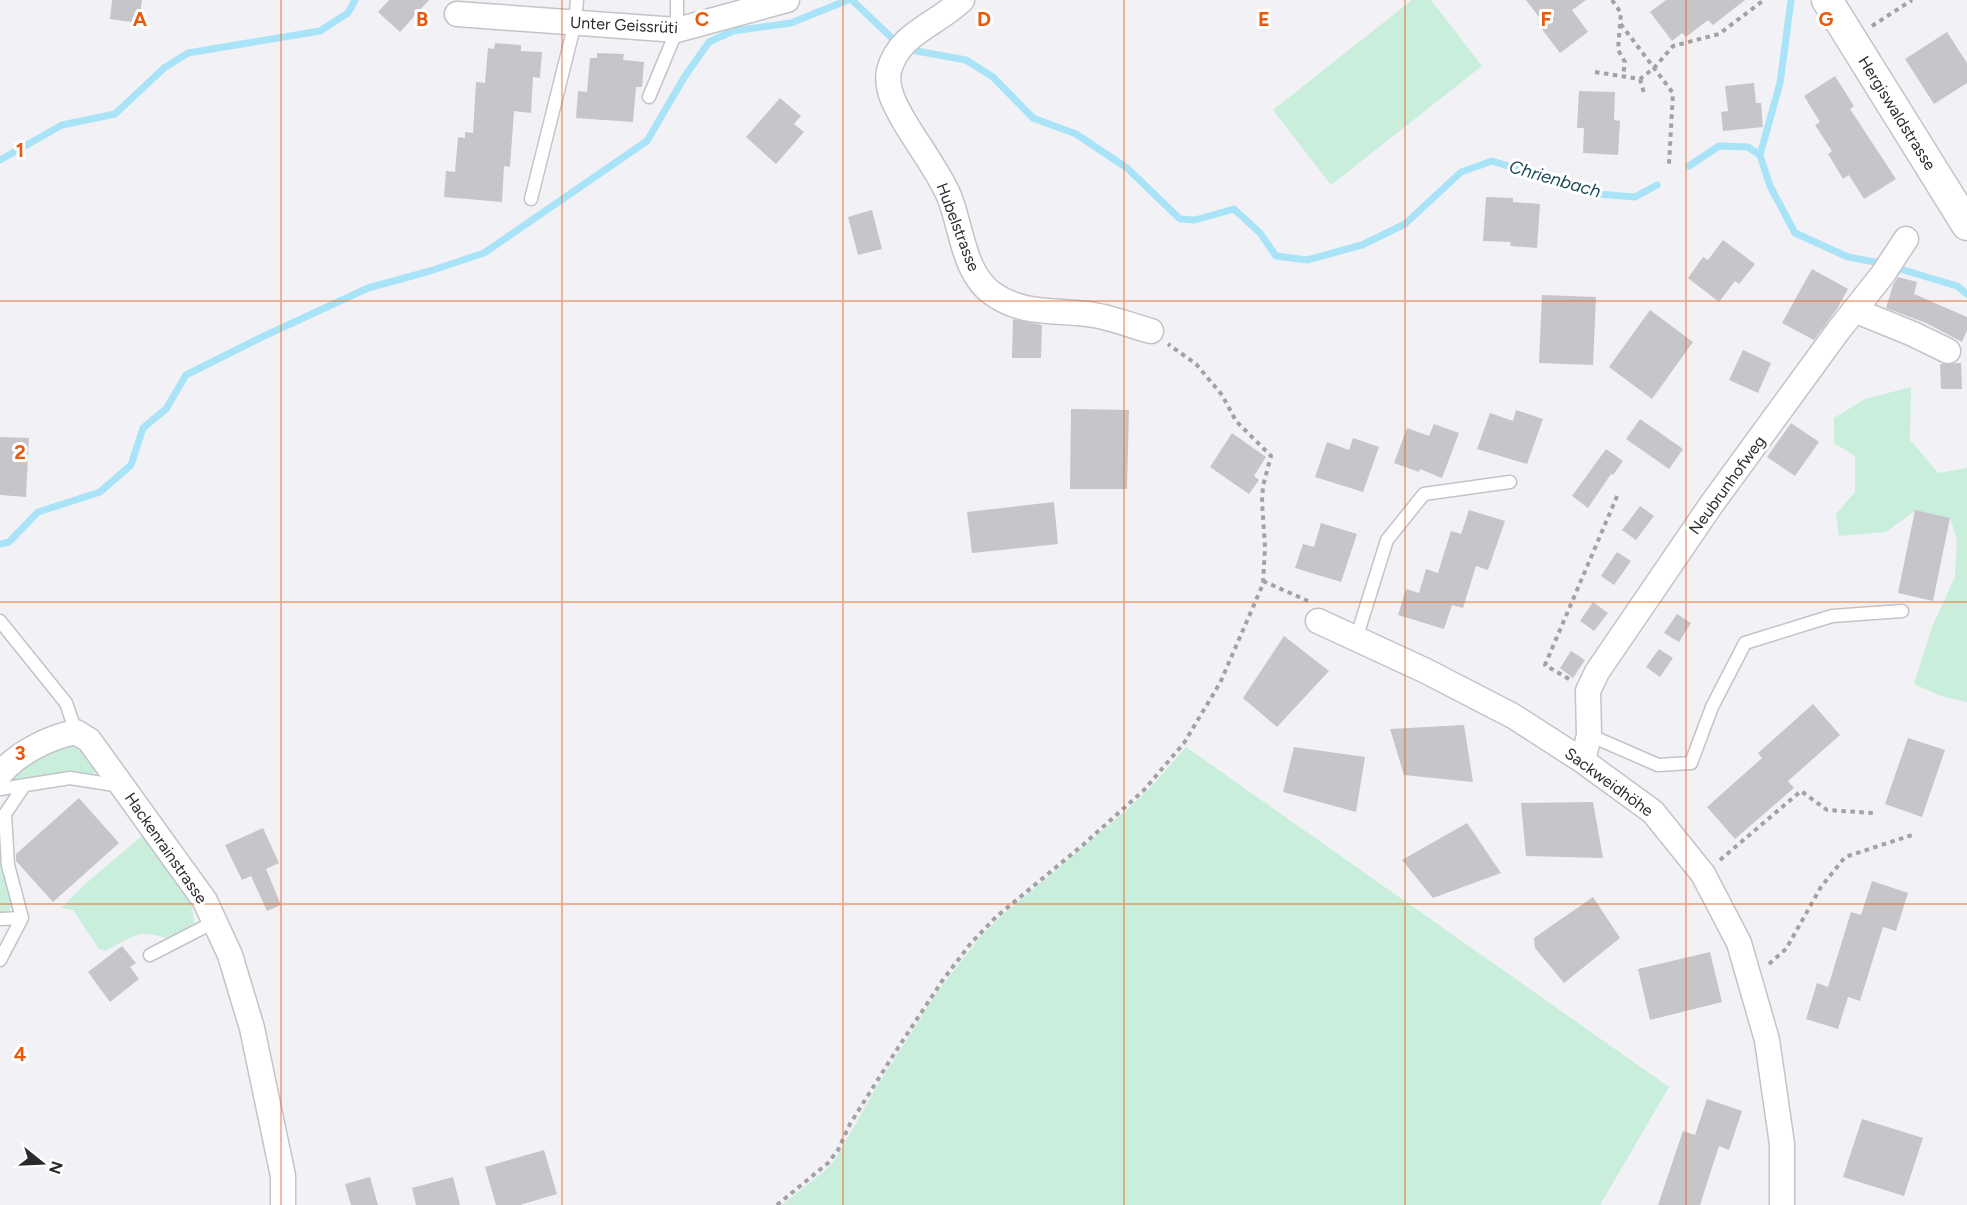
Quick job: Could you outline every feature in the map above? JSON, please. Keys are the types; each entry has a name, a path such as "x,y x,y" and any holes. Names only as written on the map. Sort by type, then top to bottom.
{"street":[{"name":"Unter Geissrüti","path":"457,14 576,11 677,30 787,0"},
{"name":"Hubelstrasse","path":"962,0 910,38 892,64 888,79 893,100 949,197 968,258 979,280 993,294 1012,304 1040,312 1094,315 1151,331"},
{"name":"Hergiswaldstrasse","path":"1827,0 1967,225"},
{"name":"Neubrunhofweg","path":"1583,761 1589,735 1588,691 1597,672 1711,505 1887,268 1906,239"},
{"path":"1854,310 1948,351"},
{"name":"Sackweidhöhe","path":"1318,621 1426,671 1513,716 1583,761 1653,812 1703,874 1739,943 1767,1040 1780,1134 1782,1205"},
{"path":"0,774 11,761 60,735 76,732"},
{"name":"Hackenrainstrasse","path":"76,732 89,740 205,901 230,955 252,1028 283,1176 283,1205"}],"lane":[{"path":"649,97 677,30 677,0"},
{"path":"531,199 576,11"},
{"path":"1356,639 1388,540 1424,494 1510,482"},
{"path":"1589,735 1658,765 1691,763 1712,707 1745,643 1832,616 1902,611"},
{"path":"0,621 66,703 76,732"},
{"path":"0,789 70,778 123,786"},
{"path":"0,960 22,918 8,865 5,814 24,786"},
{"path":"0,919 22,918"},
{"path":"150,955 214,922"}],"path":[{"path":"1612,0 1622,13 1618,50 1625,62 1623,76"},
{"path":"1595,72 1641,79 1673,46 1719,34 1764,0"},
{"path":"1864,31 1912,0"},
{"path":"1620,23 1673,93 1669,164"},
{"path":"1641,79 1644,93"},
{"path":"777,1205 828,1163 838,1150 850,1124 900,1045 942,981 971,943 996,917 1084,844 1144,790 1184,743 1220,683 1263,581 1265,547 1263,486 1271,456 1236,421 1222,395 1196,364 1151,331"},
{"path":"1588,691 1545,665 1618,494"},
{"path":"1263,581 1323,608 1318,621"},
{"path":"1703,874 1801,791 1827,810 1873,813"},
{"path":"1750,981 1786,949 1821,887 1845,857 1912,835"}],"green space":[{"path":"1412,0 1431,0 1482,66 1331,185 1273,110"},
{"path":"1911,387 1910,440 1938,473 1967,468 1967,702 1941,696 1914,684 1932,627 1955,577 1957,540 1950,518 1915,511 1886,532 1839,536 1836,514 1855,492 1855,456 1834,443 1834,418 1865,399"},
{"path":"60,745 87,749 97,770 91,776 11,783 9,779 12,770"},
{"path":"1186,747 1669,1087 1600,1205 782,1205 828,1168 836,1158 876,1088 937,992 981,936 1001,916 1121,815 1150,788"},
{"path":"148,831 188,883 195,926 175,941 145,934 132,937 105,951 99,949 73,910 61,908 84,885"},
{"path":"0,854 5,865 13,901 6,920 0,920"}],"building":[{"path":"112,0 142,0 139,23 110,19"},
{"path":"389,0 429,0 400,32 378,12"},
{"path":"1526,0 1586,0 1572,10 1588,32 1560,53 1538,24 1542,21"},
{"path":"1666,0 1745,0 1713,25 1708,20 1686,37 1682,33 1672,41 1650,12"},
{"path":"1947,32 1967,63 1967,83 1934,104 1905,59"},
{"path":"495,43 521,45 521,51 542,52 540,78 533,77 531,113 514,111 510,167 504,166 502,202 444,197 446,171 455,172 458,137 465,138 465,132 473,133 476,82 485,83 488,48 494,49"},
{"path":"597,53 624,54 623,60 644,62 642,87 636,87 633,122 576,118 578,91 587,92 590,58 597,58"},
{"path":"1835,76 1854,106 1850,109 1896,179 1864,199 1849,175 1843,179 1828,154 1832,151 1815,125 1820,122 1804,96"},
{"path":"1754,83 1756,103 1761,103 1763,127 1723,131 1721,112 1728,111 1725,86"},
{"path":"1579,91 1615,92 1614,120 1620,121 1618,155 1583,153 1584,128 1577,128"},
{"path":"780,98 801,116 794,124 804,132 776,164 746,137"},
{"path":"1486,197 1513,198 1513,202 1540,204 1537,248 1510,246 1511,242 1483,241"},
{"path":"872,210 882,249 858,255 848,217"},
{"path":"1723,240 1755,264 1739,284 1735,281 1719,302 1688,278 1703,257 1708,260"},
{"path":"1812,269 1848,289 1837,309 1814,340 1782,323"},
{"path":"1898,277 1917,282 1914,294 1967,317 1967,330 1962,342 1926,323 1886,308"},
{"path":"1542,295 1596,297 1593,365 1539,363"},
{"path":"1650,310 1693,342 1652,399 1609,367"},
{"path":"1013,319 1042,325 1041,358 1012,358"},
{"path":"1743,350 1771,363 1758,393 1729,380"},
{"path":"1961,363 1962,389 1941,389 1940,364"},
{"path":"1071,409 1129,410 1127,489 1070,489"},
{"path":"1516,410 1543,419 1527,464 1477,449 1490,413 1513,421"},
{"path":"1640,419 1683,449 1669,469 1626,439"},
{"path":"1791,423 1819,442 1795,476 1767,457"},
{"path":"1434,424 1459,433 1442,478 1420,469 1419,472 1394,463 1407,428 1429,436"},
{"path":"1232,433 1266,457 1254,476 1259,480 1249,494 1210,467"},
{"path":"0,437 29,438 26,497 0,495"},
{"path":"1353,438 1379,447 1363,492 1315,477 1327,442 1349,450"},
{"path":"1606,449 1623,461 1613,475 1611,474 1588,508 1572,496"},
{"path":"1054,502 1058,544 972,553 967,512"},
{"path":"1640,506 1654,516 1636,540 1622,530"},
{"path":"1469,510 1505,521 1488,570 1476,566 1463,608 1452,605 1444,629 1398,615 1406,589 1419,593 1426,569 1438,573 1451,531 1461,534"},
{"path":"1915,510 1950,518 1933,601 1898,593"},
{"path":"1321,523 1357,534 1341,582 1295,568 1303,544 1314,547"},
{"path":"1617,552 1631,561 1614,585 1601,576"},
{"path":"1593,602 1608,613 1594,631 1580,621"},
{"path":"1677,614 1691,623 1679,642 1664,633"},
{"path":"1284,636 1329,671 1277,727 1243,698"},
{"path":"1659,649 1673,658 1660,677 1646,667"},
{"path":"1571,651 1585,660 1573,678 1560,668"},
{"path":"1813,704 1840,735 1788,781 1794,788 1735,839 1707,807 1762,758 1758,753"},
{"path":"1464,725 1473,782 1404,775 1390,729"},
{"path":"1908,738 1945,750 1922,817 1885,804"},
{"path":"1294,747 1365,757 1356,812 1283,792"},
{"path":"79,798 119,843 53,902 16,861 16,854"},
{"path":"1593,802 1603,858 1526,856 1521,803"},
{"path":"1467,823 1501,873 1433,898 1402,860"},
{"path":"263,828 279,863 266,869 281,905 267,911 251,876 242,880 225,845"},
{"path":"1872,881 1908,893 1896,931 1883,927 1860,1001 1848,997 1838,1029 1806,1019 1817,983 1828,987 1851,912 1861,915"},
{"path":"1593,897 1620,938 1564,983 1535,948 1534,938"},
{"path":"122,946 136,963 130,967 139,979 110,1002 88,972"},
{"path":"1710,952 1722,1002 1650,1020 1638,969"},
{"path":"1707,1099 1742,1111 1729,1150 1719,1146 1700,1205 1658,1205 1683,1131 1695,1135"},
{"path":"1862,1119 1923,1138 1904,1196 1843,1177"},
{"path":"544,1150 557,1194 520,1205 496,1205 485,1167"},
{"path":"370,1177 378,1205 351,1205 345,1184"},
{"path":"453,1177 460,1205 416,1205 412,1188"}],"waterway":[{"path":"0,160 62,125 115,114 164,68 188,53 320,31 348,13 355,0"},
{"path":"0,544 9,542 38,512 100,492 131,465 143,428 166,409 186,375 368,288 484,253 647,141 685,76 709,42 733,31 791,23 848,0"},
{"name":"Chrienbach","path":"852,0 896,42"},
{"path":"1760,155 1780,83 1791,0"},
{"name":"Chrienbach","path":"911,50 966,60 993,77 1033,118 1076,134 1127,168 1180,219 1195,220 1234,209 1260,233 1276,256 1307,260 1362,245 1405,224 1461,172 1492,161 1598,194 1635,197 1657,185"},
{"name":"Chrienbach","path":"1689,166 1719,146 1748,147 1760,155 1770,186 1795,233 1848,257 1880,263 1957,286 1967,294"}]}
